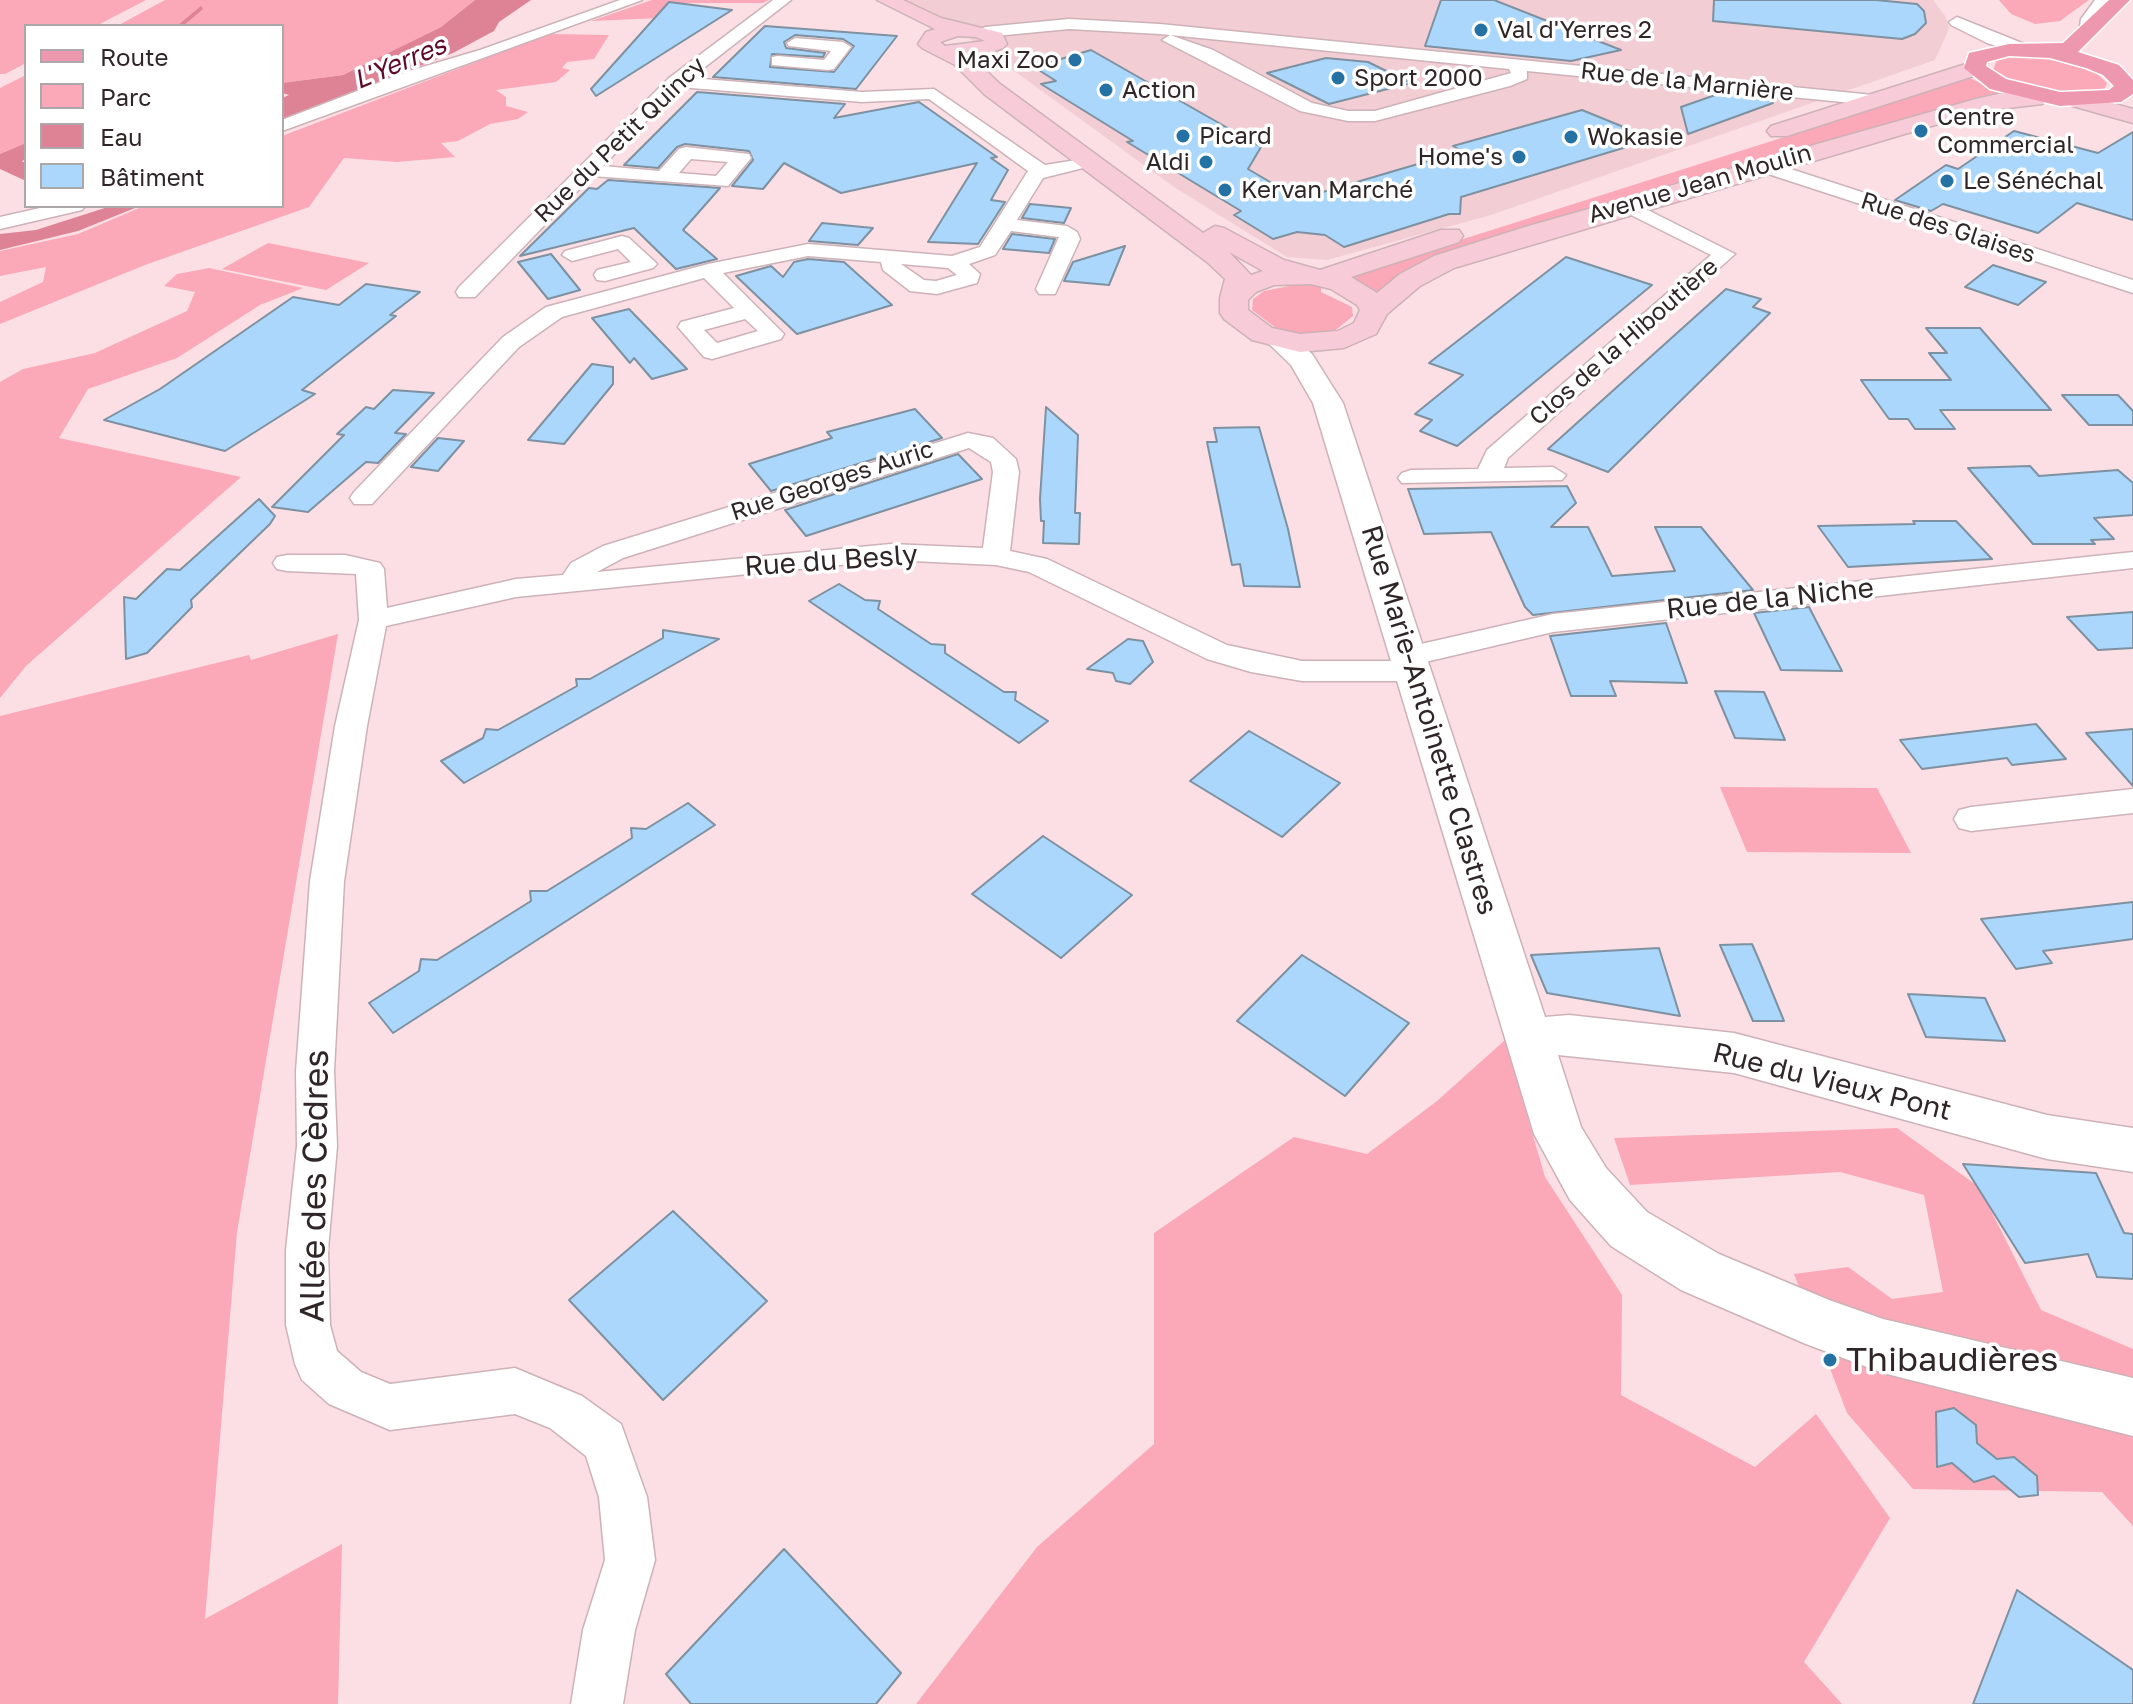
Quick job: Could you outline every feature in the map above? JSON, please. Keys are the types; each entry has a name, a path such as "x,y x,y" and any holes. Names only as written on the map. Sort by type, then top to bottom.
{"main road":[{"path":"871,0 920,27 937,46 963,60 992,89 1217,256 1239,277 1238,292 1232,305 1239,320 1278,339 1323,343 1344,339"},
{"path":"887,0 935,23 983,39"},
{"path":"2050,52 2070,48 2084,37 2110,4 2133,4"},
{"path":"937,46 940,33 983,39"},
{"path":"983,39 989,67 1007,87 1225,241 1357,291 1374,310"},
{"path":"2026,50 2050,52 2094,63 2128,83 2113,97 2077,100 2042,97 1998,84 1979,61 2026,50"},
{"name":"Avenue Jean Moulin","path":"1757,138 1979,61"},
{"name":"Avenue Jean Moulin","path":"1344,339 1366,328 1374,310 1410,280 1444,262 1976,106 2042,97"},
{"path":"2077,100 2133,116"},
{"name":"Avenue Jean Moulin","path":"1238,292 1257,281 1312,276 1610,185"}],"street":[{"path":"284,125 415,75 486,54 634,0"},
{"name":"Rue du Petit Quincy","path":"467,292 675,82 783,0"},
{"path":"1155,33 1180,8"},
{"path":"1979,61 1957,22 1993,40 2026,50"},
{"name":"Rue de la Marnière","path":"983,39 1069,24 1155,33 1233,36 1873,100"},
{"path":"753,88 811,26"},
{"name":"Rue de la Marnière","path":"1155,33 1207,54 1306,107 1348,116 1387,113 1521,75 1520,70 1501,63"},
{"path":"1207,54 1201,49 1204,41 1233,36"},
{"path":"778,61 828,65 843,47 795,43"},
{"path":"675,82 862,97 915,92 934,94 1042,172"},
{"path":"363,498 511,342 554,312 708,270 808,250 953,262 988,251 1036,173 1088,161"},
{"name":"Rue des Glaises","path":"1763,166 2133,287"},
{"path":"586,170 664,177"},
{"name":"Clos de la Hiboutière","path":"1488,476 1496,455 1725,254 1628,206"},
{"path":"0,223 66,208"},
{"path":"1005,224 1067,232 1070,239 1047,289"},
{"path":"708,270 749,311"},
{"path":"595,278 616,297"},
{"name":"Rue Marie-Antoinette Clastres","path":"1278,339 1302,360 1328,403 1559,1134 1588,1184 1629,1229 1700,1272 1883,1346 2133,1407"},
{"name":"Rue Marie-Antoinette Clastres","path":"1328,403 1328,369 1344,339"},
{"name":"Rue Georges Auric","path":"572,582 594,560 613,552 968,440 984,443 1003,459 1006,472 996,557"},
{"path":"1411,478 1553,475"},
{"name":"Rue du Besly","path":"373,620 516,588 891,552 996,557 1037,565 1217,652 1262,665 1302,671 1412,663"},
{"name":"Rue de la Niche","path":"1412,663 1553,623 2133,560"},
{"name":"Allée des Cèdres","path":"287,563 345,563 370,569 373,620 351,726 327,881 315,1071 317,1146 307,1250 308,1325 318,1364 345,1388 390,1407 515,1391 566,1412 604,1441 623,1497 630,1560 609,1630 597,1704"},
{"path":"1971,819 2133,801"},
{"name":"Rue du Vieux Pont","path":"1528,1037 1569,1035 1734,1053 2047,1137 2133,1150"}],"shaded area":[{"path":"900,0 1933,0 1946,17 1949,29 1935,60 1491,215 1327,260 1287,257 1174,187 944,20"}],"green space":[{"path":"0,0 146,0 100,24 24,24 24,64 0,74"},
{"path":"165,0 475,0 441,27 343,75 284,83 284,24 121,24"},
{"path":"652,0 769,0 763,3 682,3 661,18 591,21"},
{"path":"1999,0 2089,0 2060,21 2035,24 2011,14"},
{"path":"549,34 609,35 594,59 567,62 562,68 570,70 556,82 496,90 506,97 506,106 528,112 518,119 490,124 458,141 441,143 455,157 397,162 344,158 309,207 145,265 0,324 0,302 43,282 46,267 0,276 0,251 78,234 139,208 284,208 284,135"},
{"path":"2020,56 2058,59 2092,69 2107,83 2105,88 2095,92 2063,94 2026,88 1993,70 1997,60"},
{"path":"24,76 24,144 0,154 0,88"},
{"path":"1970,78 2004,94 1629,198 1400,277 1376,292 1347,276"},
{"path":"268,243 369,263 326,290 222,269"},
{"path":"209,268 303,288 260,305 177,358 88,389 59,438 241,477 26,666 0,698 0,382 23,369 95,353 187,311 195,292 164,286 177,274"},
{"path":"1305,283 1321,287 1321,292 1352,307 1353,316 1332,333 1298,336 1280,331 1252,310 1253,299 1264,291"},
{"path":"338,634 237,1232 205,1619 342,1544 338,1704 0,1704 0,716 249,655 251,660"},
{"path":"1720,787 1877,788 1911,853 1747,852"},
{"path":"1505,1040 1545,1177 1622,1295 1621,1395 1755,1467 1816,1414 1890,1518 1804,1662 1842,1704 916,1704 1037,1547 1154,1444 1154,1233 1294,1137 1367,1154 1437,1101"},
{"path":"1897,1128 1979,1187 2041,1310 2133,1349 2133,1526 2102,1492 1913,1489 1847,1413 1794,1274 1848,1267 1892,1299 1943,1292 1924,1195 1840,1172 1630,1185 1614,1138"}],"water":[{"name":"L'Yerres","path":"475,0 531,0 499,22 494,31 453,53 284,119 284,97 289,95 284,94 284,83 343,75 441,27"},
{"path":"24,144 24,180 0,169 0,154"},
{"path":"105,208 135,208 78,231 0,250 0,234 36,230"}],"building":[{"path":"1441,0 1494,0 1621,50 1571,61 1425,46"},
{"path":"1714,0 1876,0 1917,4 1924,11 1926,23 1915,34 1902,39 1713,21"},
{"path":"669,2 732,10 596,96 591,89"},
{"path":"765,26 897,36 856,89 713,77","holes":["795,35 843,39 854,46 834,72 770,67 772,54 823,57 825,53 786,48 784,42"]},
{"path":"1091,50 1261,147 1248,169 1299,199 1462,151 1453,146 1582,110 1653,139 1461,197 1460,214 1449,214 1344,247 1325,235 1297,232 1273,239 1234,215 1241,211 1127,142 1133,141 1041,84 1056,81 1034,67"},
{"name":"Sport 2000","path":"1326,58 1368,62 1411,83 1329,104 1267,73"},
{"path":"697,92 845,104 834,118 919,102 997,157 991,158 1008,170 991,200 1005,202 978,244 928,242 977,163 841,193 784,163 763,189 732,186 753,160 749,151 685,144 677,147 658,168 624,165"},
{"path":"1721,93 1771,98 1773,103 1688,134 1681,107"},
{"path":"2014,131 2098,153 2133,132 2133,220 2077,203 2038,233 1943,204 1931,211 1895,200 1946,165 1958,169"},
{"path":"608,180 720,188 683,230 717,259 676,269 634,228 520,256 589,188 597,189"},
{"path":"1030,204 1071,208 1064,223 1022,218"},
{"path":"822,223 873,228 858,245 809,241"},
{"path":"1012,234 1055,239 1049,253 1003,249"},
{"path":"1125,246 1109,285 1064,281 1073,262"},
{"path":"551,254 580,290 548,299 518,262"},
{"path":"1566,257 1652,285 1457,446 1420,431 1432,420 1415,414 1463,375 1429,363"},
{"path":"808,259 844,262 892,305 797,334 736,276 771,266 783,277 794,262"},
{"path":"1993,265 2046,282 2018,305 1965,287"},
{"path":"366,284 420,292 390,315 396,316 302,390 315,394 225,451 104,420 160,389 293,297 339,305"},
{"path":"1726,289 1761,299 1753,307 1770,313 1608,472 1548,449"},
{"path":"629,309 687,369 652,379 634,358 630,363 592,318"},
{"path":"1926,328 1980,328 2051,410 1940,410 1955,429 1915,429 1908,419 1889,419 1861,380 1951,380 1929,353 1947,353"},
{"path":"592,364 613,367 613,384 564,444 528,440"},
{"path":"393,390 434,393 395,433 406,434 378,463 366,462 308,512 272,507 344,435 337,434 366,407 374,409"},
{"path":"2062,395 2118,395 2133,411 2133,425 2089,425"},
{"path":"1046,407 1078,435 1075,513 1080,513 1079,544 1043,543 1044,521 1041,521 1040,499"},
{"path":"915,409 942,438 771,491 749,464 832,438 827,432"},
{"path":"1259,427 1288,529 1300,587 1244,586 1240,564 1232,565 1207,442 1217,442 1214,428"},
{"path":"438,438 464,441 438,471 411,467"},
{"path":"958,454 982,479 806,536 785,510"},
{"path":"2030,466 2039,476 2118,470 2133,483 2133,515 2094,518 2114,539 2091,540 2095,544 2033,544 1968,468"},
{"path":"1567,486 1576,503 1551,527 1588,527 1612,576 1675,571 1655,527 1701,527 1753,590 1533,615 1525,607 1491,532 1424,534 1408,489"},
{"path":"259,499 275,516 270,524 191,600 192,607 147,653 126,659 124,597 136,599 167,569 180,570"},
{"path":"1913,521 1956,521 1992,559 1848,567 1818,526 1915,524"},
{"path":"839,584 865,600 880,601 878,609 931,644 945,645 945,653 1004,692 1016,692 1015,700 1048,721 1019,743 809,601"},
{"path":"1809,607 1842,671 1781,670 1754,613"},
{"path":"2133,612 2133,648 2098,650 2067,617"},
{"path":"1666,623 1687,683 1610,681 1616,696 1571,696 1550,636"},
{"path":"663,630 719,639 464,783 441,761 483,738 486,729 498,730 577,686 576,679 590,679 663,638"},
{"path":"1128,639 1143,641 1153,662 1130,684 1116,681 1113,673 1087,669"},
{"path":"1715,691 1764,692 1785,740 1735,738"},
{"path":"2036,724 2066,759 2012,765 2007,758 1922,769 1900,740"},
{"path":"2133,729 2133,786 2086,733"},
{"path":"1249,731 1340,783 1282,837 1190,781"},
{"path":"688,803 715,825 393,1033 369,1003 419,971 421,959 437,960 531,901 530,891 547,891 632,838 631,828 646,829"},
{"path":"1043,836 1132,895 1061,958 972,894"},
{"path":"2133,902 2133,939 2043,951 2052,963 2016,969 1981,919"},
{"path":"1752,944 1784,1021 1753,1021 1720,945"},
{"path":"1659,948 1680,1016 1547,993 1531,955"},
{"path":"1302,955 1409,1023 1345,1096 1237,1021"},
{"path":"1908,994 1985,998 2005,1041 1926,1037"},
{"path":"1963,1164 2096,1173 2124,1233 2133,1234 2133,1279 2097,1277 2088,1254 2025,1263"},
{"path":"673,1211 767,1301 663,1400 569,1300"},
{"path":"1954,1408 1976,1425 1977,1443 1997,1459 2014,1457 2037,1476 2038,1495 2019,1497 1994,1476 1974,1482 1952,1463 1937,1467 1936,1412"},
{"path":"784,1549 901,1673 876,1704 691,1704 666,1674"},
{"path":"2017,1590 2133,1670 2133,1704 1973,1704"}],"waterway":[{"path":"182,24 201,8"}],"place":[{"name":"Val d'Yerres 2","path":"1481,30"},
{"name":"Maxi Zoo","path":"1075,60"},
{"name":"Sport 2000","path":"1338,78"},
{"name":"Action","path":"1106,90"},
{"name":"Centre Commercial","path":"1921,131"},
{"name":"Picard","path":"1183,136"},
{"name":"Wokasie","path":"1571,137"},
{"name":"Home's","path":"1519,157"},
{"name":"Aldi","path":"1206,162"},
{"name":"Le Sénéchal","path":"1947,181"},
{"name":"Kervan Marché","path":"1225,190"},
{"name":"Thibaudières","path":"1830,1360"}]}
